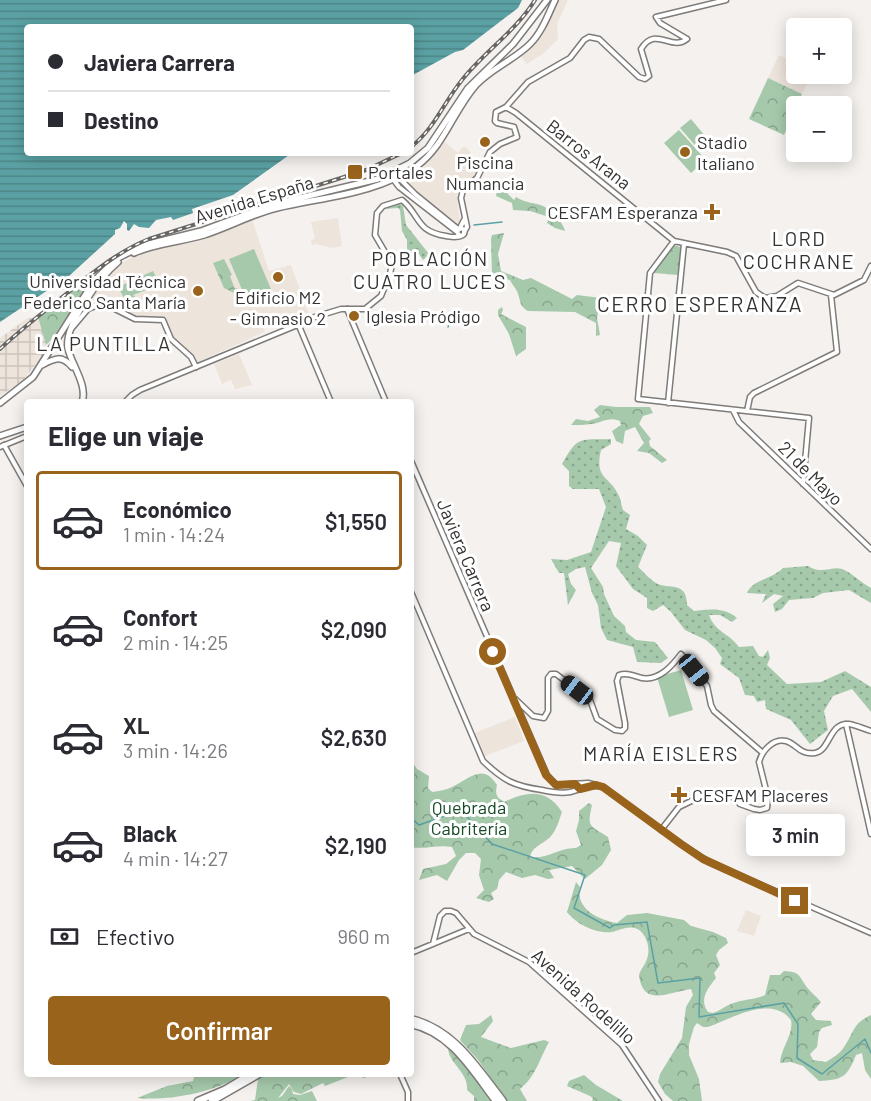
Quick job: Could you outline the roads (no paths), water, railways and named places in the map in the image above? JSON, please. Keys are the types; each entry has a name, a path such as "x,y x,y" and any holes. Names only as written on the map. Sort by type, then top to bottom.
{"highway":[{"path":"414,1020 432,1026 452,1039 503,1101"},
{"path":"414,1025 430,1029 456,1050 496,1101"},
{"path":"198,1101 224,1090 246,1077"},
{"path":"212,1101 254,1077"}],"main road":[{"name":"Avenida España","path":"0,403 26,384 42,366 94,281 111,263 126,253 150,243 201,231 271,205 395,176 428,148 468,88 513,44 547,0"},
{"name":"Avenida España","path":"69,330 102,277 127,256 152,246 204,235 274,208 365,188 417,165 437,147 466,99 479,83 494,69 533,41 555,0"},
{"path":"69,330 68,348 84,392 83,399"},
{"path":"42,366 52,359 61,358 67,360 76,370"},
{"path":"0,436 24,428"}],"street":[{"path":"128,399 143,389 303,322 329,312 365,309 373,304 383,293 392,264 375,235 378,209 402,200 426,230 436,235 455,238 462,232 465,219 461,198 463,190 477,178 490,152 500,144 517,137 514,127 495,121 495,114 506,107 528,82 570,58 589,37 599,39 639,77 645,79 649,76 641,49 646,42 656,38 678,44 687,39 660,23 656,17 726,0"},
{"name":"Barros Arana","path":"506,107 674,241 736,256 756,292 765,298 777,296 798,283 831,295"},
{"path":"395,176 399,187 449,227 462,232"},
{"path":"395,176 462,232"},
{"path":"445,236 450,232 449,227"},
{"path":"674,241 650,273 638,399 732,410 737,413 747,411 809,418 803,483"},
{"path":"668,403 684,244"},
{"path":"747,411 750,397 754,393 837,352 831,295 864,280 871,266"},
{"path":"69,330 92,306 107,304 135,318 163,320 171,339 191,357 196,367"},
{"path":"347,309 385,399"},
{"path":"297,326 330,399"},
{"name":"21 de Mayo","path":"737,413 738,420 871,549"},
{"path":"24,437 2,446 24,481"},
{"name":"Javiera Carrera","path":"414,467 550,781 562,786 588,783 596,785"},
{"path":"795,477 803,476"},
{"path":"414,599 483,761 511,783 554,792 568,792 596,785 603,787 681,844 718,866 871,933"},
{"path":"512,696 533,716 544,718 548,711 548,678 550,674 556,674 590,700 597,719 615,730 622,731 626,727 618,676 622,673 646,678 657,676 670,668 681,654 707,686 714,711 763,753"},
{"path":"846,724 871,834"},
{"path":"661,830 676,810 712,791 729,793 743,806 757,810 767,808 768,798 759,765 763,753 770,745 784,741 789,742 800,751 817,753 833,732 846,724 871,731"},
{"path":"848,735 851,729 857,726"},
{"path":"575,784 580,789"},
{"name":"Avenida Rodelillo","path":"433,944 438,920 445,911 451,911 456,913 479,937 529,962 626,1049 659,1101"},
{"path":"414,952 469,929"},
{"path":"401,1077 408,1092 408,1101"}],"water":[{"path":"0,0 522,0 518,8 463,50 414,74 414,24 24,24 24,156 288,156 233,195 192,209 193,213 173,220 171,217 156,220 149,228 134,224 129,231 124,221 120,228 115,230 115,234 69,276 0,322"}],"waterway":[{"path":"474,225 502,222"},
{"path":"34,299 38,304"},
{"path":"448,327 452,317 458,314"},
{"name":"Quebrada Cabritería","path":"414,821 419,825 461,810 492,844 585,875 574,908 610,928 614,925 647,922 658,983 700,978 699,1017 784,1003 798,1024 797,1058 822,1074 865,1039 871,1053"}],"railway":[{"path":"414,144 427,132 462,80 519,22 535,0"},
{"path":"0,349 92,273 137,244 366,170 396,156"}],"place":[{"name":"Piscina Numancia","path":"485,142"},
{"name":"Stadio Italiano","path":"685,152"},
{"name":"Portales","path":"355,172"},
{"name":"CESFAM Esperanza","path":"712,212"},
{"name":"Edificio M2 - Gimnasio 2","path":"278,277"},
{"name":"Universidad Técnica Federico Santa María","path":"198,291"},
{"name":"Iglesia Pródigo","path":"354,316"},
{"name":"CESFAM Placeres","path":"679,795"}],"district":[{"name":"LORD COCHRANE","path":"799,250"},
{"name":"POBLACIÓN CUATRO LUCES","path":"430,270"},
{"name":"CERRO ESPERANZA","path":"700,303"},
{"name":"LA PUNTILLA","path":"104,343"},
{"name":"MARÍA EISLERS","path":"661,753"}]}
